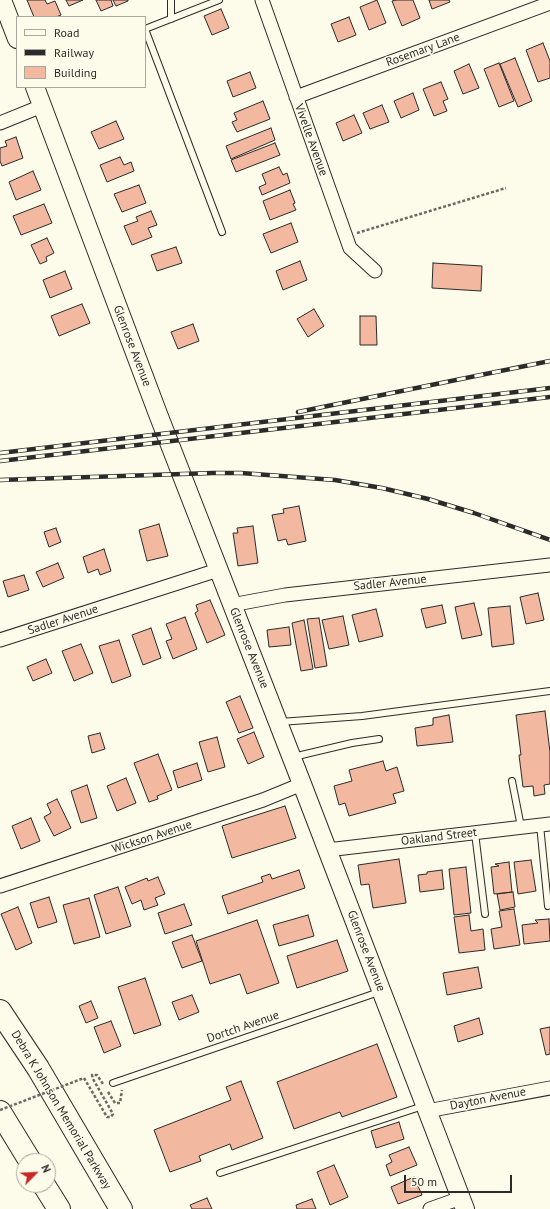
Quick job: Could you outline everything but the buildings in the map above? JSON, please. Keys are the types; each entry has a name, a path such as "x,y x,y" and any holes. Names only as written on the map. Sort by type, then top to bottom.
{"highway":[{"name":"Debra K Johnson Memorial Parkway","path":"0,1011 38,1068 121,1209"},
{"path":"0,1111 25,1153"},
{"path":"49,1193 59,1209"}],"street":[{"path":"2,0 16,37"},
{"name":"Vivelle Avenue","path":"262,0 350,248 375,271"},
{"name":"Rosemary Lane","path":"296,97 550,3"},
{"name":"Glenrose Avenue","path":"35,88 153,402 292,758 463,1204"},
{"path":"0,123 42,106"},
{"name":"Sadler Avenue","path":"231,605 285,595 550,565"},
{"name":"Sadler Avenue","path":"0,640 218,570"},
{"name":"Wickson Avenue","path":"0,886 263,800 302,784"},
{"name":"Oakland Street","path":"327,850 545,824"},
{"name":"Dayton Avenue","path":"426,1108 550,1088"},
{"path":"430,1209 463,1204"}],"lane":[{"path":"171,0 171,19"},
{"path":"146,29 219,0"},
{"path":"146,32 222,232"},
{"path":"278,722 362,716 550,691"},
{"path":"292,758 352,743 378,739"},
{"path":"512,781 521,827"},
{"path":"545,824 548,906"},
{"path":"475,833 485,914"},
{"name":"Dortch Avenue","path":"113,1083 381,991"},
{"path":"220,1173 426,1108"}],"path":[{"path":"345,236 506,188"},
{"path":"0,1111 84,1078 107,1117 111,1117 113,1114 92,1075 97,1075 115,1103 120,1103 124,1079"}],"railway":[{"path":"298,412 550,361"},
{"path":"0,453 550,388"},
{"path":"0,461 550,397"},
{"path":"0,480 213,473 241,473 335,480 382,488 428,499 474,513 550,540"}]}
